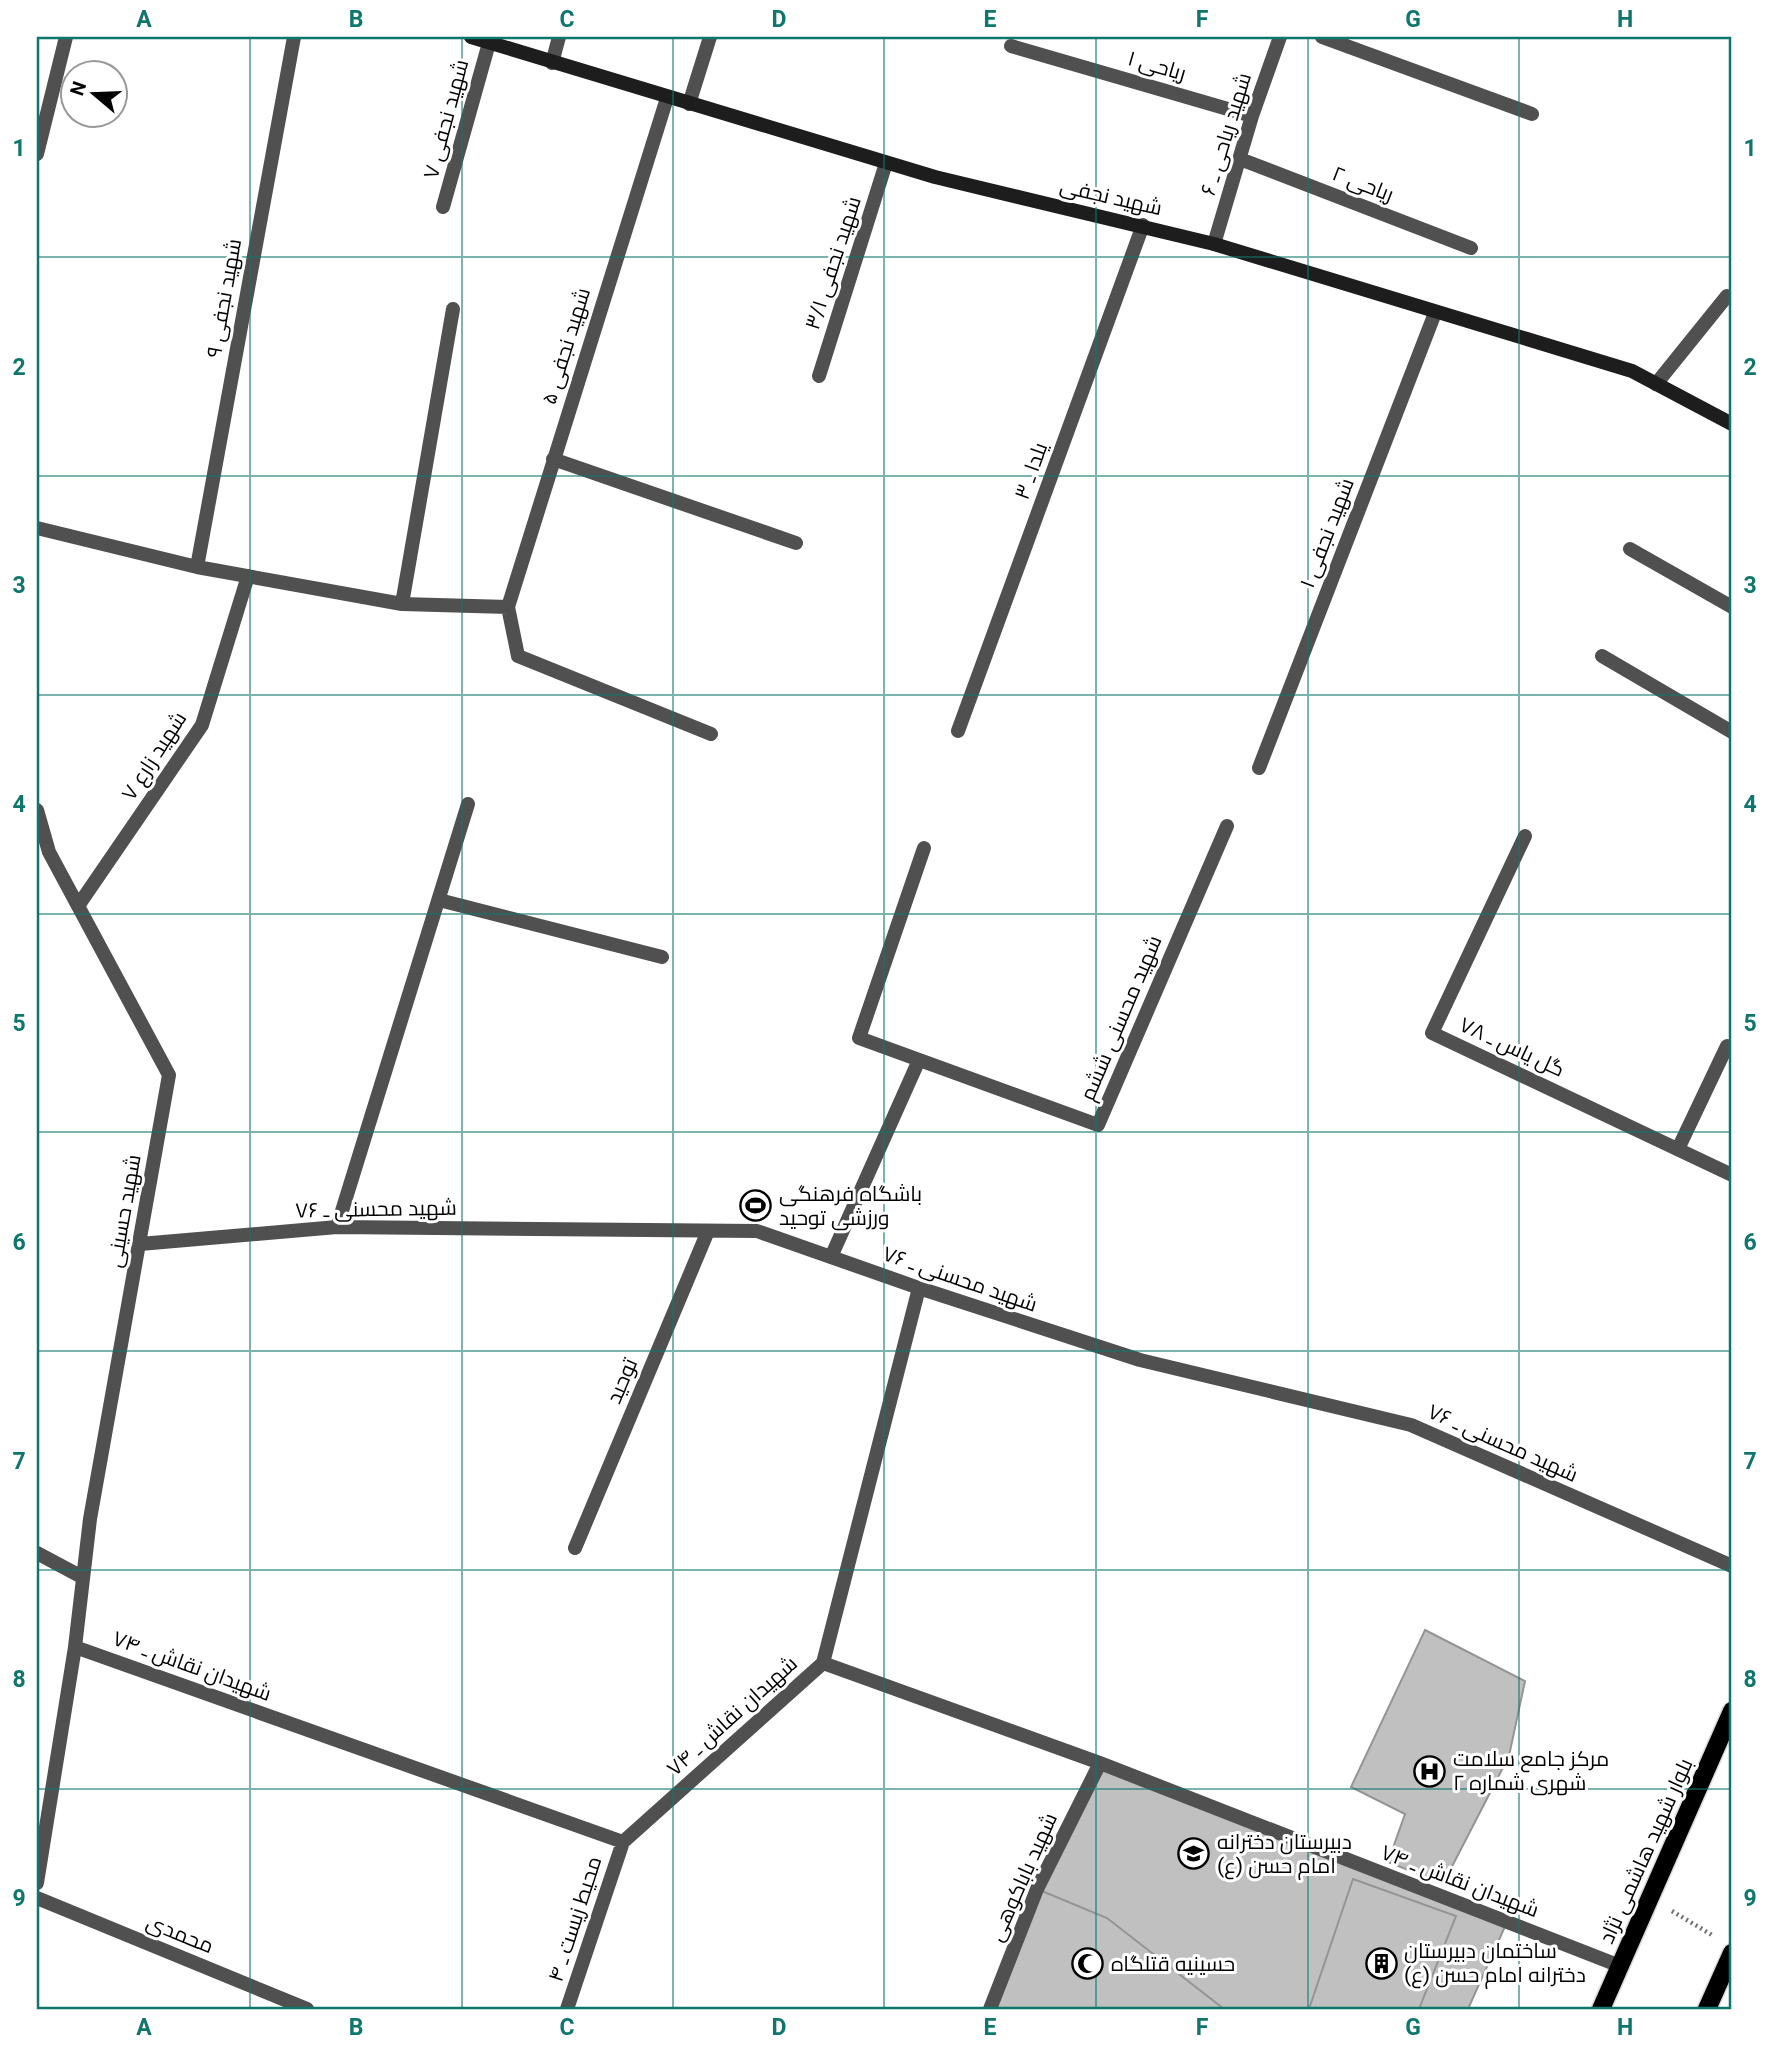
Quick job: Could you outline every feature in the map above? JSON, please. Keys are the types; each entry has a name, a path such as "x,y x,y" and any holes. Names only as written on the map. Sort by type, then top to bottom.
{"main road":[{"name":"بلوار شهید هاشمی نژاد","path":"1601,2009 1732,1711"},
{"path":"1707,2009 1726,1947"}],"street":[{"path":"37,154 66,37"},
{"name":"شهید نجفی ۹","path":"197,566 293,37"},
{"name":"شهید نجفی","path":"471,37 935,177 1214,244 1632,371 1732,424"},
{"path":"552,63 559,37"},
{"path":"689,104 710,37"},
{"name":"شهید ریاحی ـ ۶","path":"1214,244 1252,116 1280,37"},
{"path":"1322,37 1532,114"},
{"name":"شهید نجفی ۷","path":"443,207 489,43"},
{"name":"ریاحی ۱","path":"1011,46 1252,116"},
{"name":"شهید نجفی ۵","path":"508,607 667,98"},
{"name":"ریاحی ۲","path":"1240,159 1471,248"},
{"name":"شهید نجفی ۳/۱","path":"819,376 886,163"},
{"name":"یلدا ـ ۳","path":"958,731 1143,225"},
{"path":"1656,384 1727,296"},
{"path":"402,604 453,309"},
{"name":"شهید نجفی ۱","path":"1259,768 1435,313"},
{"path":"553,459 796,543"},
{"path":"37,528 197,566 402,604 508,607 518,656 711,734"},
{"path":"1630,549 1732,607"},
{"name":"شهید زارع ۷","path":"78,906 202,725 248,576"},
{"path":"1602,656 1732,732"},
{"path":"337,1227 467,804"},
{"name":"شهید حسینی","path":"37,810 49,852 169,1075 82,1577 75,1647 37,1883"},
{"name":"شهید محسنی ششم","path":"919,1060 1098,1125 1227,825"},
{"name":"گل یاس ـ ۷۸","path":"1525,836 1432,1033 1732,1175"},
{"path":"831,1257 919,1060 859,1038 923,848"},
{"path":"439,900 662,957"},
{"path":"1678,1149 1727,1046"},
{"name":"شهید محسنی ـ ۷۶","path":"140,1244 337,1227 757,1231 919,1288 1140,1360 1411,1425 1732,1566"},
{"name":"توحید","path":"575,1548 708,1231"},
{"path":"822,1663 919,1288"},
{"path":"37,1553 82,1577"},
{"name":"شهیدان نقاش ـ ۷۴","path":"75,1647 623,1842 822,1663 1100,1763 1620,1966"},
{"name":"شهید باباکوهی","path":"990,2009 1037,1889 1100,1763"},
{"name":"محیط زیست ـ ۴","path":"567,2009 623,1842"},
{"name":"محمدی","path":"37,1898 307,2009"}],"path":[{"path":"1650,1898 1726,1947"}],"building":[{"name":"مرکز جامع سلامت شهری شماره ۲","path":"1425,1630 1525,1681 1509,1756 1443,1884 1388,1862 1405,1814 1351,1787"},
{"name":"دبیرستان دخترانه امام حسن (ع)","path":"1100,1763 1507,1922 1468,2009 1224,2009 1107,1918 1037,1889"},
{"name":"ساختمان دبیرستان دخترانه امام حسن (ع)","path":"1353,1879 1456,1916 1419,2009 1309,2009"},
{"name":"حسینیه قتلگاه","path":"1037,1889 1107,1918 1224,2009 996,2009"}],"place":[{"name":"باشگاه فرهنگی ورزشی توحید","path":"756,1206"},
{"name":"مرکز جامع سلامت شهری شماره ۲","path":"1430,1771"},
{"name":"دبیرستان دخترانه امام حسن (ع)","path":"1194,1854"},
{"name":"ساختمان دبیرستان دخترانه امام حسن (ع)","path":"1381,1963"},
{"name":"حسینیه قتلگاه","path":"1088,1964"}]}
